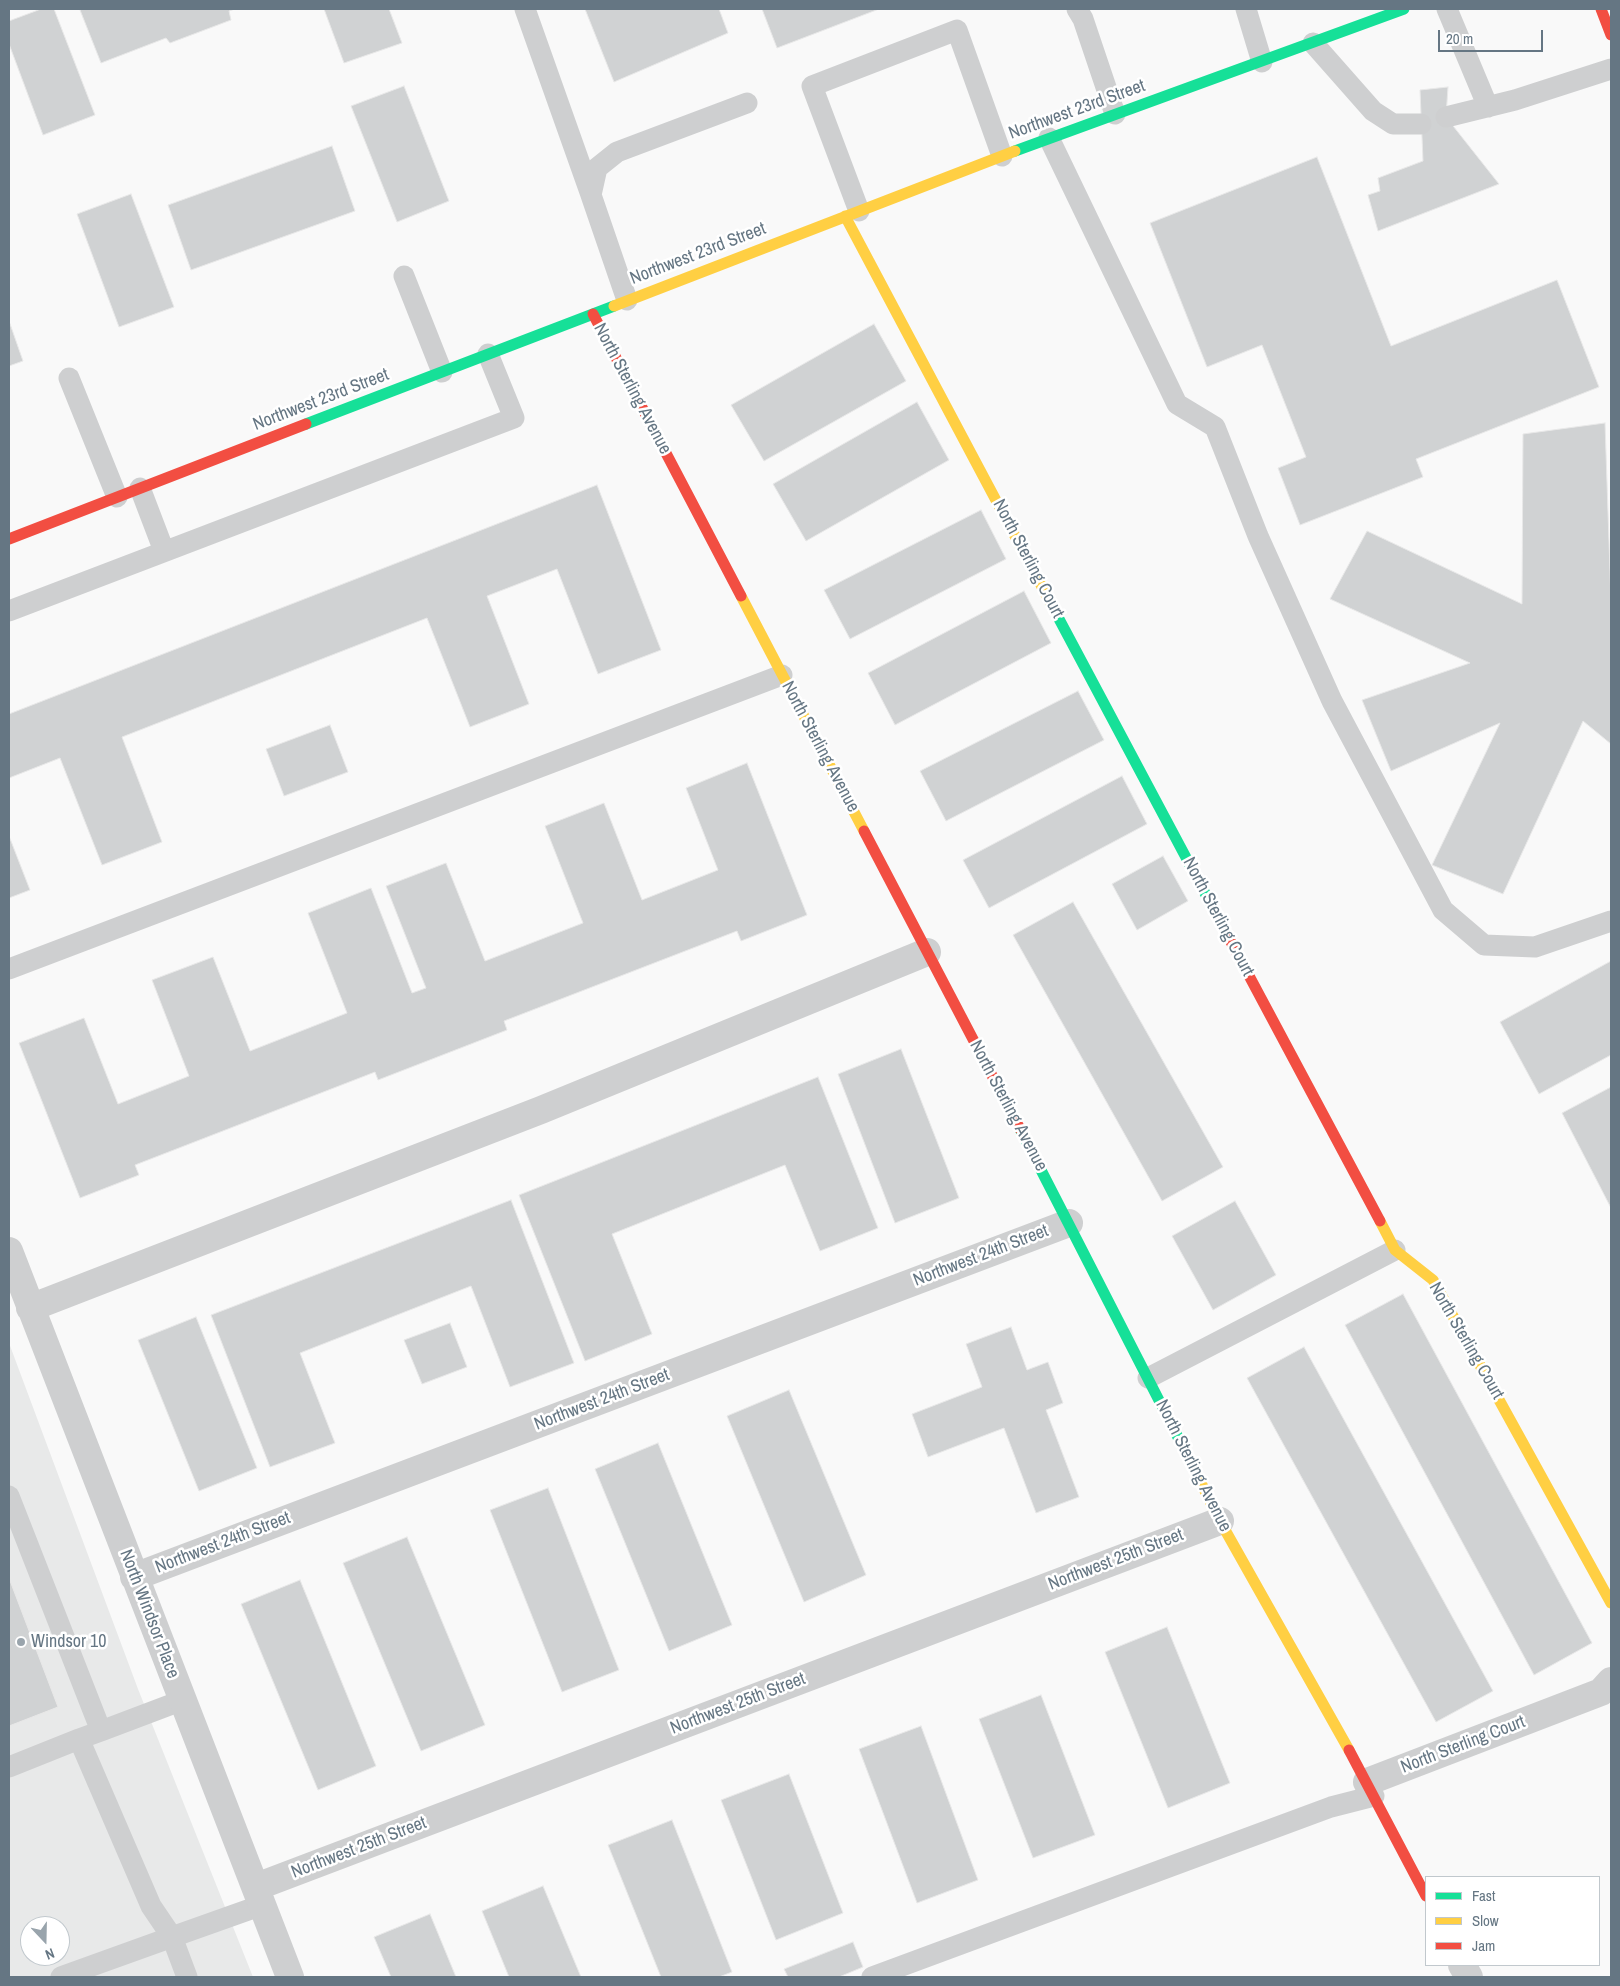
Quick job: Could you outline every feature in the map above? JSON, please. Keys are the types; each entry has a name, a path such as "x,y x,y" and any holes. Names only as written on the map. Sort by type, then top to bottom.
{"street":[{"name":"Northwest 23rd Street","path":"9,539 1049,138 1313,43 1360,16 1404,9"},
{"path":"1602,9 1611,35"},
{"name":"North Sterling Court","path":"852,213 1395,1250 1433,1280 1611,1603"},
{"name":"North Sterling Avenue","path":"593,314 1069,1223 1220,1521 1370,1789 1425,1894"},
{"path":"30,1308 541,1110 927,952"},
{"name":"Northwest 24th Street","path":"134,1577 1069,1223"},
{"name":"North Windsor Place","path":"9,1251 290,1977"},
{"name":"Northwest 25th Street","path":"259,1896 1220,1521"},
{"name":"North Sterling Court","path":"1370,1789 1601,1692 1611,1681"},
{"path":"1463,1966 1469,1977"}],"lane":[{"path":"525,9 627,300"},
{"path":"1078,9 1115,114"},
{"path":"1246,9 1262,62"},
{"path":"1448,9 1488,106"},
{"path":"852,213 812,86 956,30 1002,156"},
{"path":"1313,43 1373,111 1393,124 1421,124"},
{"path":"1446,117 1515,100 1611,69"},
{"path":"591,195 597,168 617,152 747,103"},
{"path":"1049,138 1177,404 1215,427 1258,536 1332,701 1443,910 1484,945 1535,948 1611,921"},
{"path":"404,276 442,372"},
{"path":"9,611 514,418 488,354"},
{"path":"69,378 117,498"},
{"path":"140,488 164,551"},
{"path":"9,968 782,675"},
{"path":"1148,1378 1395,1250"},
{"path":"9,1496 100,1731"},
{"path":"9,1767 183,1700"},
{"path":"80,1740 151,1906 172,1937 187,1977"},
{"path":"872,1977 1331,1807 1370,1789"},
{"path":"61,1977 172,1937 259,1896"}],"shaded area":[{"path":"9,1343 138,1689 253,1977 9,1977"}],"building":[{"path":"41,9 54,9 95,115 43,135 9,44 9,21"},
{"path":"235,9 229,11 231,20 170,43 166,38 101,63 80,10"},
{"path":"324,9 389,9 402,43 344,63"},
{"path":"585,9 719,9 728,33 614,82"},
{"path":"762,9 879,9 777,48"},
{"path":"404,86 449,201 397,222 351,106"},
{"path":"1448,87 1446,117 1499,184 1378,231 1368,195 1380,191 1378,178 1423,161 1420,90"},
{"path":"332,146 355,211 191,270 168,205"},
{"path":"1317,157 1391,346 1557,280 1599,387 1416,459 1423,477 1300,525 1278,468 1306,457 1262,345 1207,367 1150,223"},
{"path":"131,194 174,307 119,327 77,214"},
{"path":"9,321 23,361 9,366"},
{"path":"874,324 906,381 764,461 731,405"},
{"path":"917,402 949,460 806,541 773,484"},
{"path":"1605,423 1611,601 1611,744 1583,721 1503,894 1432,865 1500,723 1391,771 1362,700 1470,663 1330,599 1367,531 1522,604 1523,434"},
{"path":"597,485 661,650 598,674 557,569 487,596 529,704 470,727 427,618 122,737 162,842 102,865 60,758 9,778 9,714"},
{"path":"981,510 1006,559 850,639 824,590"},
{"path":"1024,591 1051,643 895,725 868,673"},
{"path":"1078,691 1104,740 946,821 920,771"},
{"path":"330,725 348,772 284,796 266,749"},
{"path":"747,763 807,915 741,941 737,931 504,1021 507,1030 378,1080 375,1072 135,1165 139,1175 80,1198 19,1043 84,1018 118,1104 189,1076 152,980 213,957 250,1051 347,1013 308,913 371,888 412,993 426,988 386,886 446,863 485,961 583,923 545,826 604,803 642,900 718,870 686,788"},
{"path":"1122,776 1147,824 989,908 963,860"},
{"path":"9,836 30,890 9,898"},
{"path":"1163,856 1188,901 1137,930 1112,884"},
{"path":"1073,902 1223,1167 1162,1201 1013,935"},
{"path":"1611,961 1611,1055 1539,1094 1500,1022"},
{"path":"901,1049 959,1198 895,1223 838,1074"},
{"path":"818,1077 878,1228 820,1251 785,1165 612,1234 652,1334 585,1361 519,1195"},
{"path":"1611,1087 1611,1208 1562,1113"},
{"path":"511,1200 574,1363 510,1387 471,1286 300,1353 335,1443 270,1467 211,1315"},
{"path":"1235,1201 1276,1275 1213,1310 1172,1236"},
{"path":"1403,1294 1592,1643 1534,1675 1345,1325"},
{"path":"196,1317 257,1468 199,1491 138,1340"},
{"path":"450,1323 467,1367 422,1384 404,1340"},
{"path":"1011,1327 1027,1370 1048,1362 1063,1403 1046,1410 1079,1497 1036,1513 1004,1428 928,1457 912,1414 982,1387 966,1344"},
{"path":"1304,1347 1493,1691 1436,1722 1247,1378"},
{"path":"789,1390 866,1575 804,1602 727,1416"},
{"path":"658,1443 732,1625 669,1651 595,1469"},
{"path":"548,1488 619,1670 562,1692 490,1510"},
{"path":"407,1537 485,1725 421,1751 343,1563"},
{"name":"Windsor 10","path":"9,1578 58,1707 9,1726"},
{"path":"300,1580 376,1766 318,1790 241,1604"},
{"path":"1167,1627 1230,1783 1168,1808 1105,1652"},
{"path":"1041,1695 1095,1835 1033,1858 979,1719"},
{"path":"921,1726 978,1880 917,1903 859,1749"},
{"path":"789,1774 843,1913 776,1940 721,1800"},
{"path":"672,1820 732,1972 719,1977 661,1977 608,1845"},
{"path":"543,1886 581,1977 509,1977 482,1911"},
{"path":"430,1914 456,1977 391,1977 374,1937"},
{"path":"853,1942 863,1967 839,1977 788,1977 784,1969"}],"traffic: fast":[{"path":"1015,151 1404,9"},
{"path":"306,424 614,306"},
{"path":"1050,602 1223,927"},
{"path":"1020,1129 1186,1453"}],"traffic: slow":[{"path":"614,306 1015,151"},
{"path":"845,216 1050,602"},
{"path":"741,596 864,831"},
{"path":"1380,1221 1395,1250 1433,1280 1611,1603"},
{"path":"1186,1453 1220,1521 1349,1750"}],"traffic: jam":[{"path":"1601,9 1611,35"},
{"path":"593,314 741,596"},
{"path":"9,539 306,424"},
{"path":"864,831 1020,1129"},
{"path":"1223,927 1380,1221"},
{"path":"1349,1750 1425,1894"}],"place":[{"name":"Windsor 10","path":"21,1642"}]}
